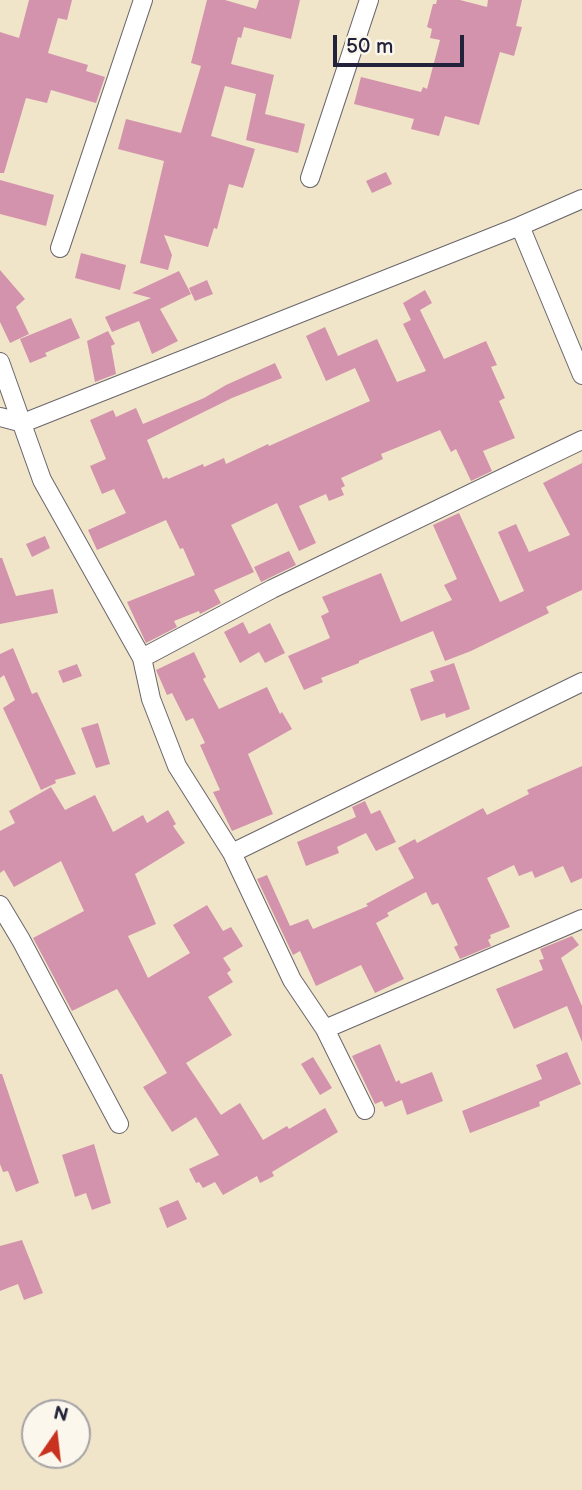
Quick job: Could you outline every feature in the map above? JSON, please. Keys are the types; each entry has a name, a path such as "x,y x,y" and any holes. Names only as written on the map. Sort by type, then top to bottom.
{"street":[{"path":"60,248 143,0"},
{"path":"310,178 369,0"},
{"path":"0,417 23,423 582,199"},
{"path":"520,226 582,375"},
{"path":"0,362 42,480 142,658 151,699 177,766 232,853 292,979 325,1028 365,1110"},
{"path":"142,658 272,589 582,440"},
{"path":"232,853 582,682"},
{"path":"0,905 119,1124"},
{"path":"325,1028 582,919"}],"building":[{"path":"29,0 72,0 67,20 58,18 48,53 88,65 86,71 105,77 96,103 51,90 47,103 26,98 4,173 0,173 0,32 19,38"},
{"path":"207,0 225,0 256,9 259,0 300,0 291,39 244,27 241,38 238,37 231,64 274,75 265,114 305,124 298,153 246,140 256,94 225,86 211,136 255,149 243,188 229,184 217,229 214,228 208,247 164,235 172,255 168,270 140,263 164,161 118,149 126,119 181,133 201,66 191,63"},
{"path":"437,0 460,0 487,7 488,0 522,0 516,26 522,27 514,56 500,52 479,125 445,116 439,136 411,129 414,119 354,104 361,77 421,92 423,87 427,89 440,40 430,38 432,29 427,27 433,4 436,4"},
{"path":"386,172 392,184 372,193 366,181"},
{"path":"0,180 54,195 46,226 0,214"},
{"path":"81,253 126,265 120,290 75,278"},
{"path":"0,270 25,299 16,307 29,334 10,343 0,322"},
{"path":"179,271 191,294 160,309 178,341 152,354 139,321 112,332 105,317 151,298 132,293"},
{"path":"207,280 213,294 195,301 189,288"},
{"path":"425,290 432,303 420,310 444,359 486,341 497,365 491,367 505,398 499,401 515,438 483,451 492,471 471,481 456,449 451,452 440,430 381,454 383,459 341,478 345,486 341,488 344,495 329,501 326,494 299,506 316,543 299,551 277,503 231,525 254,572 214,590 221,603 200,614 199,611 174,621 177,627 146,643 127,602 195,575 166,520 97,550 88,530 126,513 114,489 102,494 90,466 106,459 90,420 113,410 116,417 136,408 143,424 275,363 282,378 232,398 147,440 163,479 224,458 226,464 370,401 355,368 326,381 306,336 325,327 338,356 377,339 397,382 426,371 403,324 411,320 403,303"},
{"path":"71,318 80,338 45,353 47,356 30,363 20,339"},
{"path":"108,331 115,344 111,346 116,374 95,382 87,341"},
{"path":"582,463 582,590 546,607 549,613 445,661 433,631 321,678 323,682 304,690 288,656 330,638 321,616 329,612 322,597 381,573 401,622 452,600 444,585 457,579 433,525 459,513 500,602 524,591 498,532 516,524 529,552 570,535 543,483"},
{"path":"45,536 50,548 32,557 26,544"},
{"path":"289,551 296,565 261,582 254,567"},
{"path":"0,558 16,596 53,589 58,613 0,624"},
{"path":"243,622 249,634 270,623 285,653 265,663 259,652 240,663 224,632"},
{"path":"13,648 32,694 37,692 76,774 55,780 56,783 41,790 3,708 15,700 4,675 0,678 0,654"},
{"path":"194,652 206,677 203,679 219,709 267,687 280,714 282,712 292,729 248,754 273,814 232,831 213,792 220,790 200,745 205,743 193,718 186,721 172,693 167,695 156,670"},
{"path":"454,663 470,709 446,718 445,713 421,721 410,689 434,681 430,671"},
{"path":"77,664 82,676 63,683 58,671"},
{"path":"98,723 110,764 96,768 81,728"},
{"path":"582,766 582,878 571,883 563,866 535,878 532,871 519,876 514,865 487,878 510,927 490,935 488,940 491,946 460,959 454,947 458,945 438,903 432,905 426,892 387,913 389,916 376,923 404,979 375,993 361,965 316,986 300,951 293,955 257,879 267,875 290,926 308,919 313,929 368,906 366,904 414,878 398,848 415,839 417,843 483,808 487,815 529,794 527,790"},
{"path":"51,787 65,810 95,795 113,832 143,815 147,823 168,810 176,824 173,826 185,843 135,874 156,924 128,936 148,978 190,953 173,925 207,905 223,931 231,927 243,946 223,958 231,970 227,973 233,982 208,997 232,1035 186,1063 221,1115 240,1103 263,1140 287,1126 289,1129 325,1108 338,1132 272,1172 274,1176 260,1183 257,1176 223,1195 215,1182 203,1188 199,1182 196,1183 189,1169 219,1155 196,1117 172,1132 143,1087 167,1073 117,989 72,1011 33,938 84,911 61,861 14,887 4,870 0,873 0,831 15,823 9,811"},
{"path":"365,801 371,814 380,810 396,842 376,851 366,833 337,847 339,853 306,866 297,842 356,817 352,807"},
{"path":"572,936 579,945 561,958 582,1006 582,1042 567,1006 514,1029 496,989 543,970 539,960 544,959 540,949"},
{"path":"380,1044 396,1082 399,1080 401,1084 432,1072 443,1101 407,1115 402,1100 385,1107 382,1101 375,1104 352,1056"},
{"path":"567,1052 581,1084 539,1102 540,1106 470,1133 462,1111 542,1079 536,1065"},
{"path":"313,1057 332,1088 320,1095 301,1064"},
{"path":"0,1074 39,1183 16,1192 8,1171 3,1172 0,1164"},
{"path":"94,1144 111,1203 92,1210 86,1193 75,1197 62,1155"},
{"path":"178,1200 187,1219 167,1228 159,1208"},
{"path":"22,1240 43,1293 24,1300 18,1284 0,1291 0,1246"}]}
